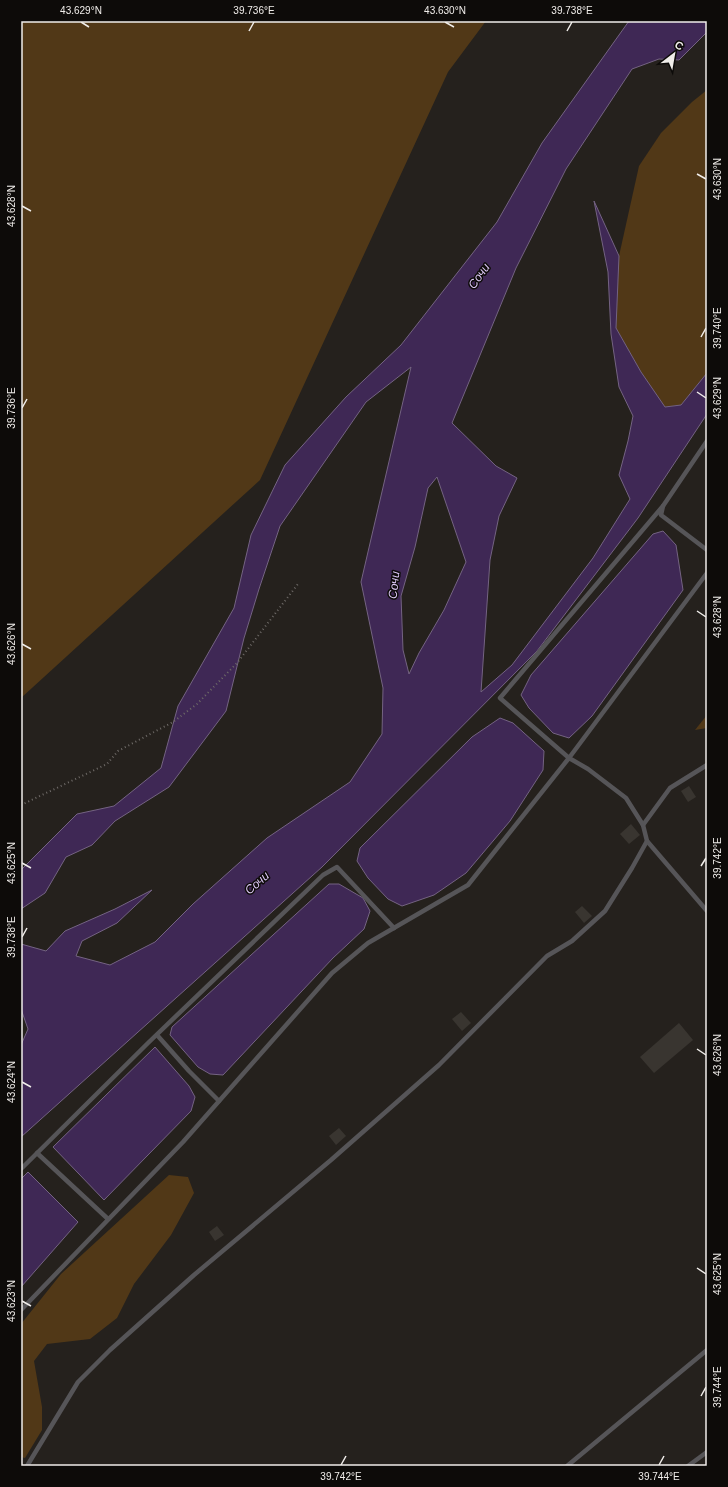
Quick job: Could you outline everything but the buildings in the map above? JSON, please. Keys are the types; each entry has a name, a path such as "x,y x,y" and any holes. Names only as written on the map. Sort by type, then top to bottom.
{"lane":[{"path":"707,441 663,506 500,698 569,758 588,769 626,798 643,825 647,841 707,911"},
{"path":"663,506 661,515 707,550"},
{"path":"21,1310 183,1142 332,973 368,943 468,885 569,758 707,573"},
{"path":"643,825 670,788 707,765"},
{"path":"27,1466 78,1382 110,1350 194,1275 331,1160 439,1065 547,956 572,941 605,911 647,841"},
{"path":"21,1169 323,875 337,867 394,928"},
{"path":"157,1035 189,1071 220,1101"},
{"path":"37,1153 108,1219"},
{"path":"567,1466 707,1350"},
{"path":"688,1466 707,1452"}],"path":[{"path":"21,805 106,764 118,751 173,722 197,704 237,663 298,584"}],"shaded area":[{"path":"21,21 486,21 448,72 260,480 21,698"},
{"path":"707,90 707,373 681,405 664,407 641,372 616,328 619,256 639,166 661,133 692,102"},
{"path":"707,715 707,728 695,730"},
{"path":"169,1175 188,1177 194,1193 171,1235 134,1284 117,1318 90,1339 47,1344 34,1361 42,1407 42,1430 25,1458 21,1457 21,1324 61,1274"}],"water":[{"name":"Сочи","path":"629,21 707,21 707,32 679,60 659,59 632,69 566,169 516,268 452,423 496,466 517,478 499,516 490,560 481,692 512,665 593,558 630,499 619,475 633,416 619,387 611,334 608,272 594,201 619,256 616,328 641,372 665,407 681,405 707,373 707,414 638,518 537,651 322,867 21,1137 21,1045 28,1029 21,1009 21,944 46,951 65,931 115,909 152,890 117,923 82,941 76,956 110,965 155,942 193,904 267,838 350,782 382,734 383,688 361,582 411,367 366,402 280,526 244,638 226,711 169,787 115,821 92,845 66,857 45,893 21,909 21,870 77,814 114,806 161,768 178,706 234,608 251,535 285,465 346,397 401,345 497,222 542,143","holes":["437,477 466,562 444,610 419,653 409,674 403,650 401,596 415,547 428,488"]},
{"path":"663,531 676,545 683,590 592,716 569,738 553,733 529,708 521,695 531,675 653,534"},
{"path":"500,718 513,723 544,751 543,770 510,821 466,873 434,895 402,906 388,899 368,878 357,861 360,848 472,737"},
{"path":"329,884 339,884 363,898 370,911 364,929 333,958 223,1075 210,1074 198,1067 170,1035 172,1027"},
{"path":"155,1047 189,1086 195,1097 191,1111 104,1200 53,1147"},
{"path":"28,1172 78,1222 21,1287 21,1179"}]}
